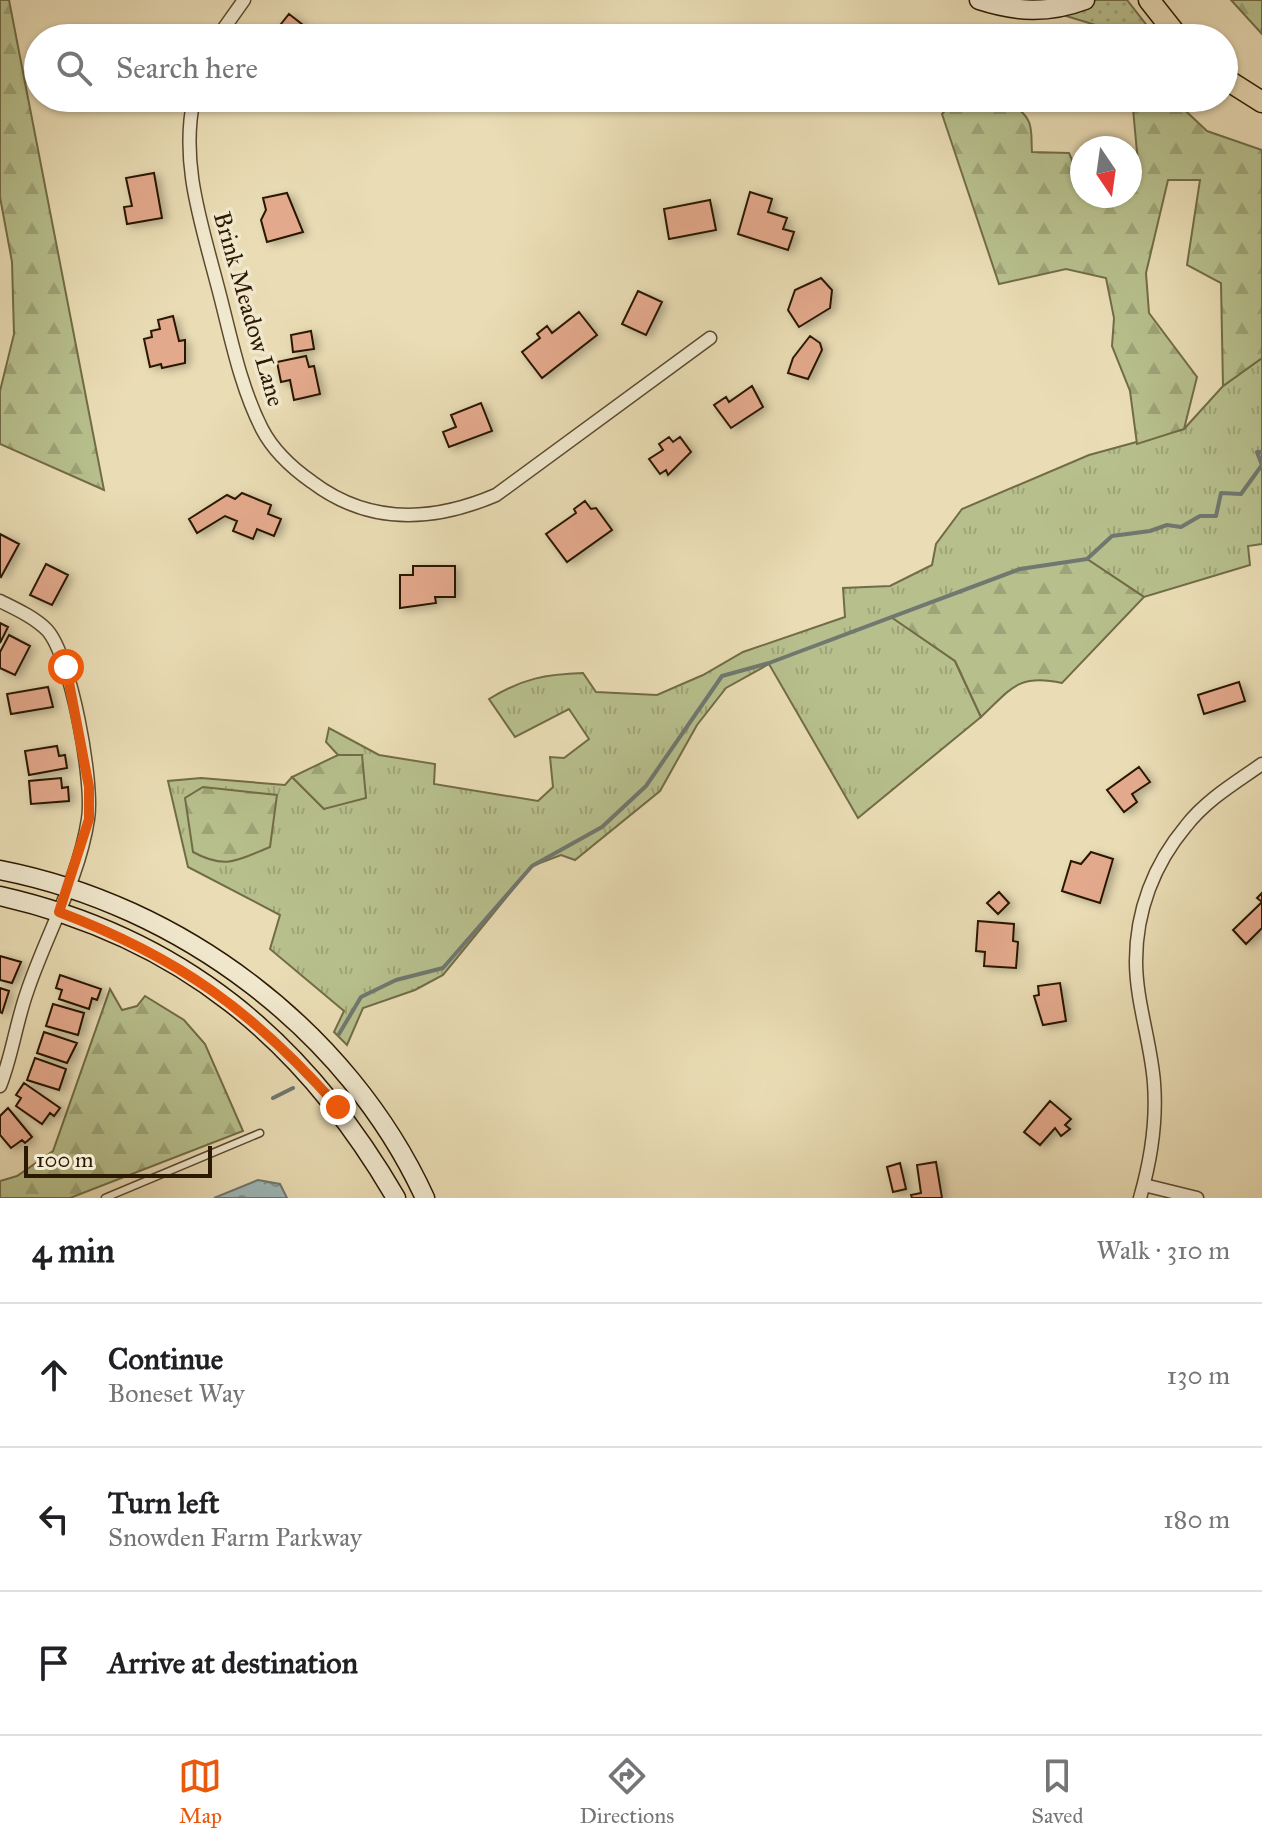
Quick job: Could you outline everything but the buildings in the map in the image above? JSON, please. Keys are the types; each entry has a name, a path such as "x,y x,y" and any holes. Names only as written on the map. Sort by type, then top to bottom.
{"main road":[{"path":"979,0 1008,9 1037,11 1085,0"},
{"path":"1149,0 1168,24"},
{"path":"1238,87 1262,102"},
{"path":"0,870 68,886 172,931 266,996 316,1044 361,1096 403,1156 425,1198"},
{"path":"0,896 59,912 152,951 244,1012 295,1058 338,1107 396,1198"}],"street":[{"path":"227,24 244,0"},
{"name":"Brink Meadow Lane","path":"192,112 188,144 192,190 244,388 263,431 287,464 330,496 368,511 394,517 433,516 465,508 496,495 710,338"},
{"path":"0,601 47,630 59,648 72,690 89,787 89,819 59,912 27,992 0,1086"},
{"path":"1197,1198 1142,1192 1155,1116 1154,1082 1136,963 1140,917 1151,880 1186,825 1212,799 1262,764"}],"lane":[{"path":"105,1198 260,1133"}],"green space":[{"path":"0,0 9,0 24,77 24,112 31,112 104,490 0,444 0,391 14,334 12,262 0,197"},
{"path":"1014,0 1127,0 1146,24 1092,24"},
{"path":"1231,0 1262,0 1262,34"},
{"path":"944,112 1022,112 1031,127 1032,152 1069,153 1070,208 1142,208 1142,136 1136,136 1133,112 1187,112 1207,131 1262,150 1262,358 1223,386 1221,283 1187,265 1200,180 1168,180 1146,273 1149,313 1197,377 1184,429 1137,444 1130,391 1112,346 1114,318 1106,278 1066,269 999,284"},
{"path":"1262,358 1262,544 1248,546 1250,565 1144,597 1087,559 892,617 955,661 981,717 858,818 769,664 726,688 697,725 660,791 575,860 561,855 532,866 443,975 415,990 363,1008 347,1045 334,1032 344,1011 270,949 280,915 188,867 168,781 201,778 285,785 292,777 324,809 362,755 338,755 326,742 329,728 379,755 435,764 434,784 538,801 553,787 550,757 564,758 589,739 569,709 515,737 489,699 534,679 583,673 596,692 657,695 703,675 743,652 845,617 843,588 890,586 932,565 936,544 962,509 1089,455 1184,429 1223,386"},
{"path":"1087,559 1144,597 1062,683 1047,680 1025,682 1008,691 981,717 955,661 891,617 1020,569"},
{"path":"338,755 362,755 366,798 324,809 292,777"},
{"path":"203,787 277,795 270,847 223,862 193,852 185,798"},
{"path":"110,989 122,1010 137,1006 145,996 184,1020 205,1044 243,1131 70,1198 0,1198 0,1181 17,1176 53,1151"}],"water":[{"path":"258,1180 280,1184 287,1198 214,1198"}],"waterway":[{"path":"339,1034 361,997 396,980 443,968 532,866 602,827 646,786 722,676 769,663 1020,569 1087,559 1112,536 1150,531 1167,525 1181,527 1200,516 1216,516 1221,493 1241,494 1262,465 1257,452 1262,452"},
{"path":"273,1098 293,1088"}],"route":[{"path":"66,667 89,787 89,819 59,912 152,951 199,979 244,1012 295,1058 338,1107"}]}
